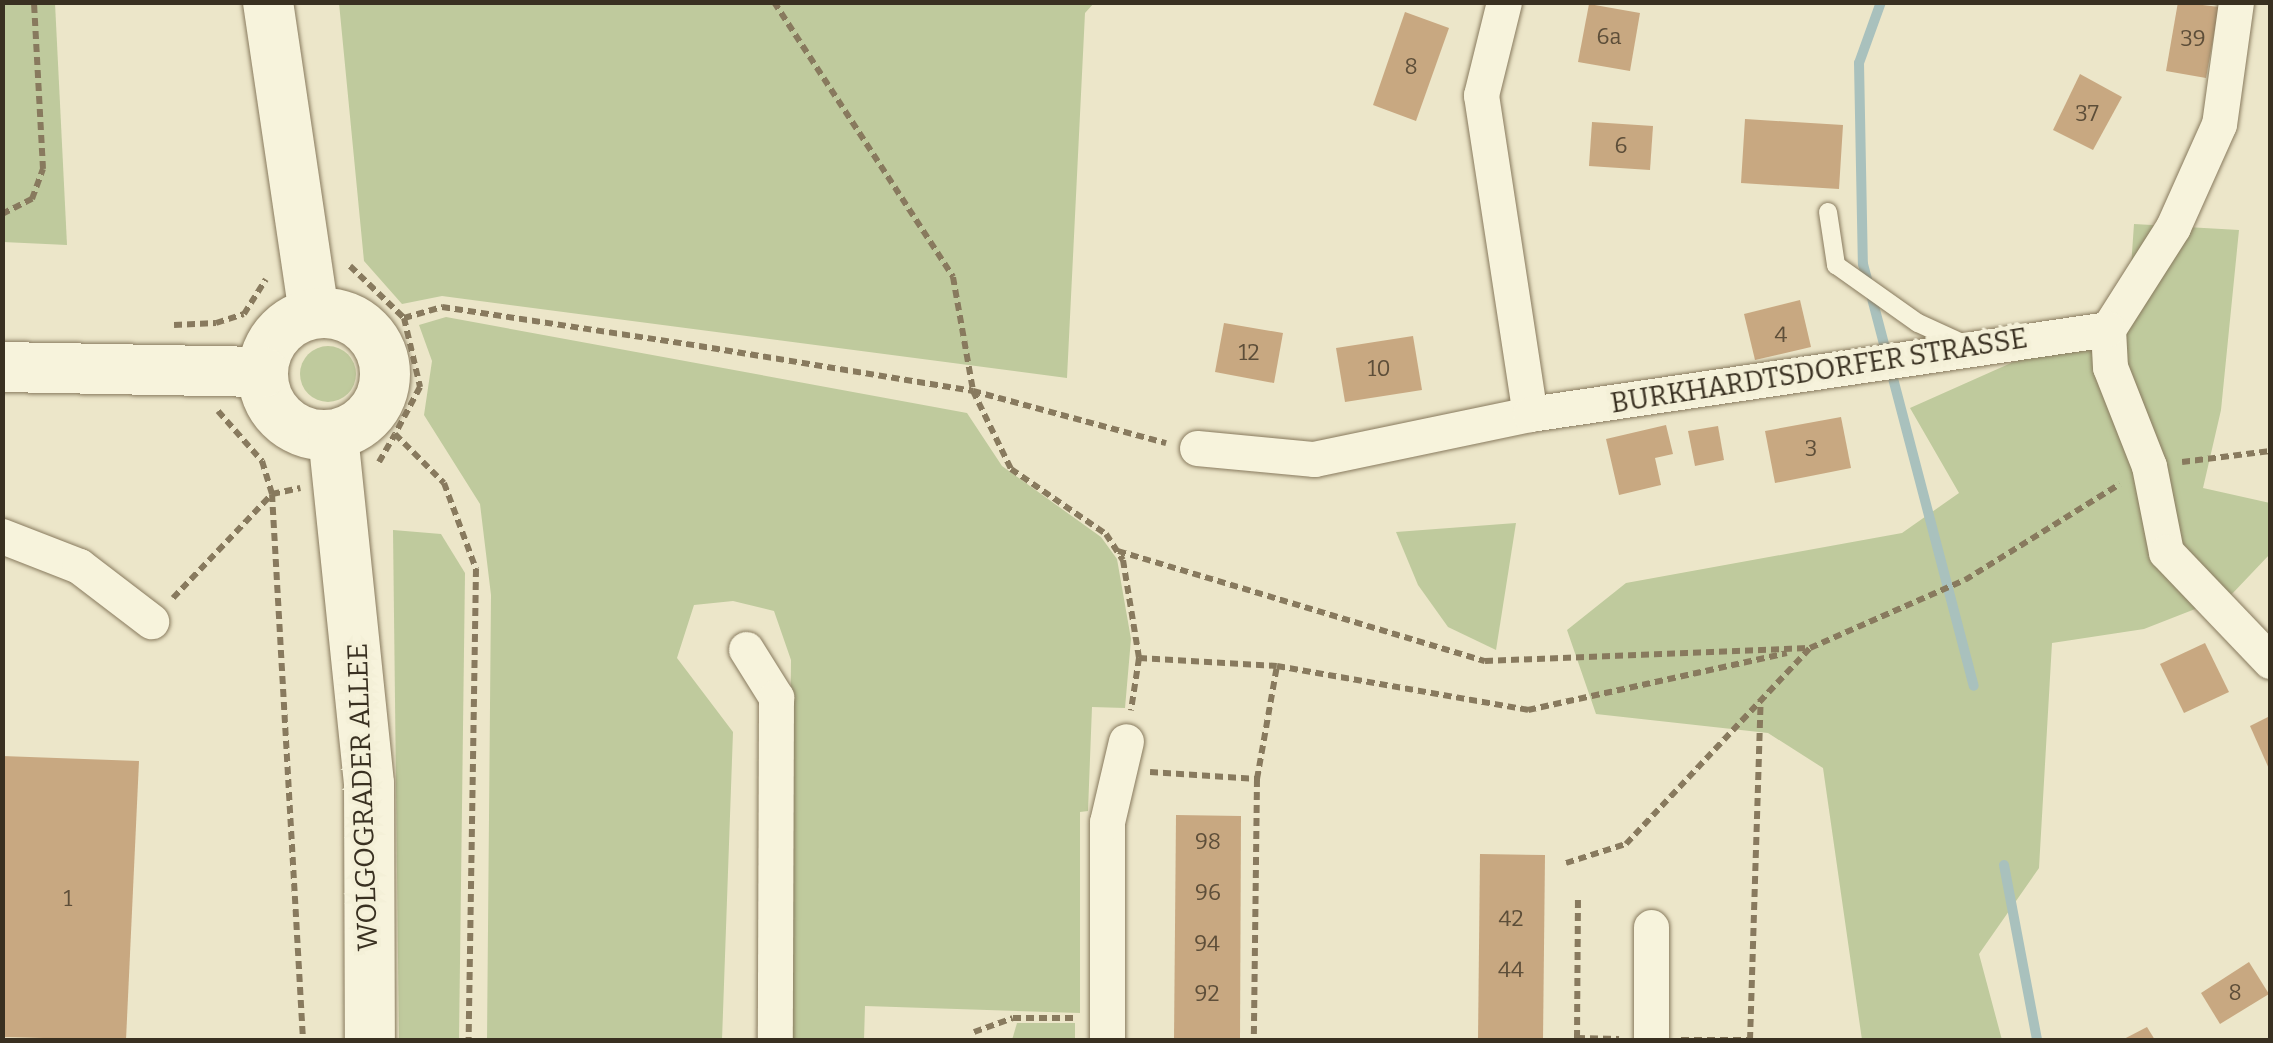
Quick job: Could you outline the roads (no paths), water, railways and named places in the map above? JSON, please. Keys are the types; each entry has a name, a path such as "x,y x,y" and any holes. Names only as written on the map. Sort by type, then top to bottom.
{"main road":[{"path":"232,356 276,412 312,434 333,435 379,402 385,364 367,330 312,291 268,2"},
{"path":"2,366 232,356 278,334 312,291"},
{"name":"WOLGOGRADER ALLEE","path":"333,435 369,784 370,1040"}],"street":[{"path":"1504,2 1481,95 1530,414"},
{"path":"2236,2 2219,124 2173,227 2108,329 2110,367 2149,466 2166,552 2270,662"},
{"name":"BURKHARDTSDORFER STRASSE","path":"1197,448 1314,460 1530,414 1842,370 1953,348 2108,329"},
{"path":"2,536 79,566 151,621"},
{"path":"746,649 776,697 775,1040"},
{"path":"1107,1040 1108,822 1122,756"},
{"path":"1651,927 1651,1040"}],"lane":[{"path":"1828,212 1836,265 1953,348"}],"waterway":[{"path":"1881,2 1859,63 1863,264 1974,686"},
{"path":"2004,865 2037,1040"}]}
